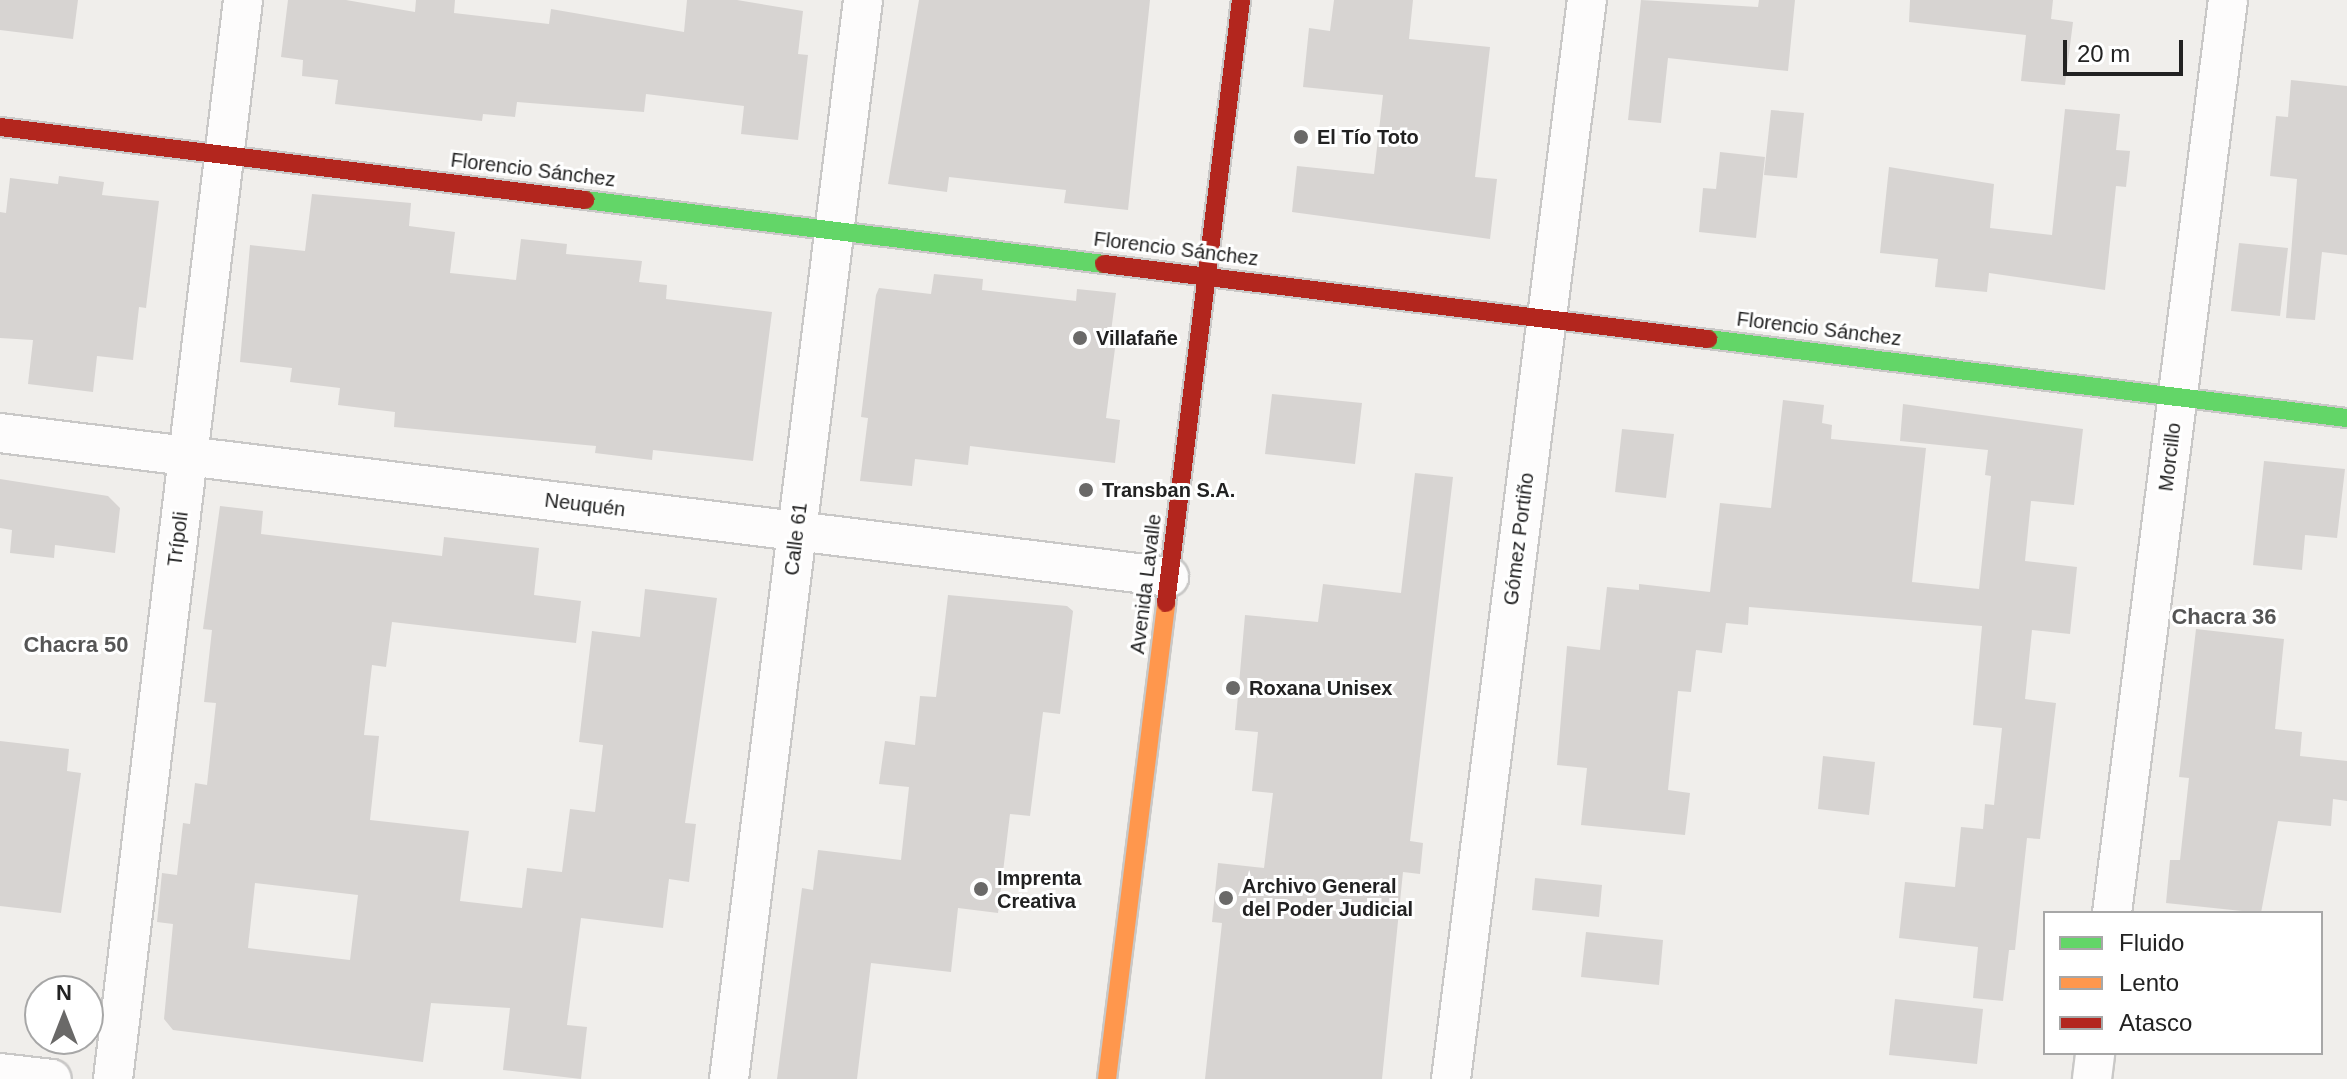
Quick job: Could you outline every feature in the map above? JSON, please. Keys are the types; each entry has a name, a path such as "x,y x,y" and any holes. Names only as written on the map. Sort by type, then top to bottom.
{"street":[{"name":"Trípoli","path":"113,1079 243,0"},
{"name":"Calle 61","path":"729,1079 863,0"},
{"name":"Avenida Lavalle","path":"1107,1079 1241,0"},
{"name":"Gómez Portiño","path":"1451,1079 1587,0"},
{"name":"Morcillo","path":"2112,911 2228,0"},
{"name":"Florencio Sánchez","path":"0,127 2347,418"},
{"name":"Neuquén","path":"0,433 1169,577"},
{"path":"2092,1079 2095,1055"},
{"path":"0,1073 52,1079"}],"building":[{"path":"0,0 78,0 73,39 0,30"},
{"path":"288,0 346,0 415,12 416,0 455,0 454,13 549,24 551,9 684,32 687,0 737,0 803,11 798,54 808,55 798,140 741,134 744,106 646,94 644,112 517,102 515,117 483,114 482,121 335,104 338,80 302,76 303,60 281,57"},
{"path":"919,0 1150,0 1128,210 1064,203 1066,190 949,177 947,192 888,184"},
{"path":"1334,0 1413,0 1409,39 1490,47 1475,177 1497,179 1490,239 1292,212 1297,166 1374,174 1383,95 1303,87 1309,28 1330,31"},
{"path":"1641,0 1758,7 1759,0 1795,0 1788,71 1668,58 1661,123 1628,120"},
{"path":"1910,0 2053,0 2051,19 2073,22 2065,85 2021,81 2026,35 1909,22"},
{"path":"2291,80 2347,86 2347,255 2322,252 2315,320 2286,318 2297,179 2270,176 2276,116 2288,117"},
{"path":"2065,109 2120,114 2116,150 2130,151 2126,187 2116,186 2105,290 1989,273 1987,292 1935,287 1938,259 1880,253 1889,167 1994,184 1990,228 2052,235"},
{"path":"1771,110 1804,113 1797,178 1764,175"},
{"path":"1720,152 1765,157 1756,238 1699,232 1703,188 1716,189"},
{"path":"59,176 104,182 102,195 159,201 146,308 139,307 133,360 97,356 93,392 28,384 33,340 0,338 0,212 6,213 10,178 58,184"},
{"path":"312,194 411,203 409,226 455,232 450,273 516,280 521,239 567,244 566,254 642,261 639,282 667,285 666,299 772,312 753,461 653,450 652,460 595,453 596,446 394,427 395,412 338,405 340,388 290,382 292,368 240,362 250,245 305,251"},
{"path":"2239,243 2288,248 2280,316 2231,311"},
{"path":"934,274 983,279 982,290 1076,301 1077,289 1116,293 1111,332 1117,333 1106,418 1120,420 1115,463 970,446 968,465 915,459 912,486 860,481 868,418 861,417 876,295 879,288 931,294"},
{"path":"1272,394 1362,403 1355,464 1265,454"},
{"path":"1783,400 1824,405 1822,423 1832,425 1831,439 1926,448 1912,582 1979,589 1991,476 1985,475 1988,450 1900,441 1903,404 2083,429 2074,505 2031,501 2025,561 2077,567 2070,634 2032,630 2025,699 2056,703 2040,839 2027,838 2015,950 2009,950 2003,1001 1973,998 1978,947 1899,938 1905,882 1955,887 1961,827 1983,829 1985,804 1994,805 2002,728 1973,725 1982,626 1749,607 1748,625 1726,623 1722,653 1696,650 1691,692 1678,691 1668,790 1690,793 1685,835 1581,825 1587,768 1557,765 1567,646 1600,650 1607,587 1639,590 1639,584 1710,592 1720,503 1771,508"},
{"path":"1622,429 1674,434 1666,498 1615,492"},
{"path":"2264,461 2345,469 2337,538 2305,535 2302,570 2253,565"},
{"path":"1415,473 1453,477 1410,841 1423,843 1420,874 1403,872 1382,1079 1205,1079 1222,923 1212,922 1218,863 1264,868 1273,793 1252,791 1258,732 1235,730 1245,615 1318,622 1323,584 1401,593"},
{"path":"0,479 108,496 120,508 115,553 55,545 54,558 10,553 12,530 0,528"},
{"path":"220,506 263,511 261,534 442,556 444,537 539,548 534,595 581,601 576,643 392,622 386,667 372,665 364,735 379,736 370,820 469,831 460,901 522,908 527,868 562,872 570,809 595,812 603,745 579,742 592,631 640,637 645,589 717,598 685,823 696,824 689,882 669,879 663,928 581,918 567,1025 587,1027 581,1079 503,1070 510,1008 431,1003 423,1062 173,1030 164,1019 173,924 157,922 162,873 177,875 183,823 190,824 195,783 207,785 216,703 204,702 212,630 203,629","holes":["255,883 358,895 350,960 248,948"]},
{"path":"948,595 1067,606 1073,611 1060,714 1043,712 1030,816 1010,814 998,913 958,908 951,972 871,963 857,1079 777,1079 802,888 813,890 818,850 901,860 909,787 879,784 885,741 915,745 920,696 936,697"},
{"path":"2196,629 2284,639 2275,729 2302,732 2300,756 2347,761 2347,801 2333,799 2331,826 2278,821 2261,911 2166,903 2170,860 2180,860 2189,778 2179,777"},
{"path":"0,741 69,749 67,771 81,773 61,913 0,906"},
{"path":"1823,756 1875,762 1869,815 1818,809"},
{"path":"1535,878 1602,885 1599,917 1532,910"},
{"path":"1586,932 1663,940 1659,985 1581,977"},
{"path":"1895,999 1983,1009 1977,1064 1889,1055"}],"traffic: fast":[{"path":"585,200 1104,264"},
{"path":"1708,339 2347,418"}],"traffic: slow":[{"path":"1107,1079 1166,603"}],"traffic: jam":[{"path":"1166,603 1241,0"},
{"path":"0,127 585,200"},
{"path":"1104,264 1708,339"}],"place":[{"name":"El Tío Toto","path":"1301,137"},
{"name":"Villafañe","path":"1080,338"},
{"name":"Transban S.A.","path":"1086,490"},
{"name":"Roxana Unisex","path":"1233,688"},
{"name":"Imprenta Creativa","path":"981,889"},
{"name":"Archivo General del Poder Judicial","path":"1226,898"}],"district":[{"name":"Chacra 36","path":"2224,617"},
{"name":"Chacra 50","path":"76,645"}]}
